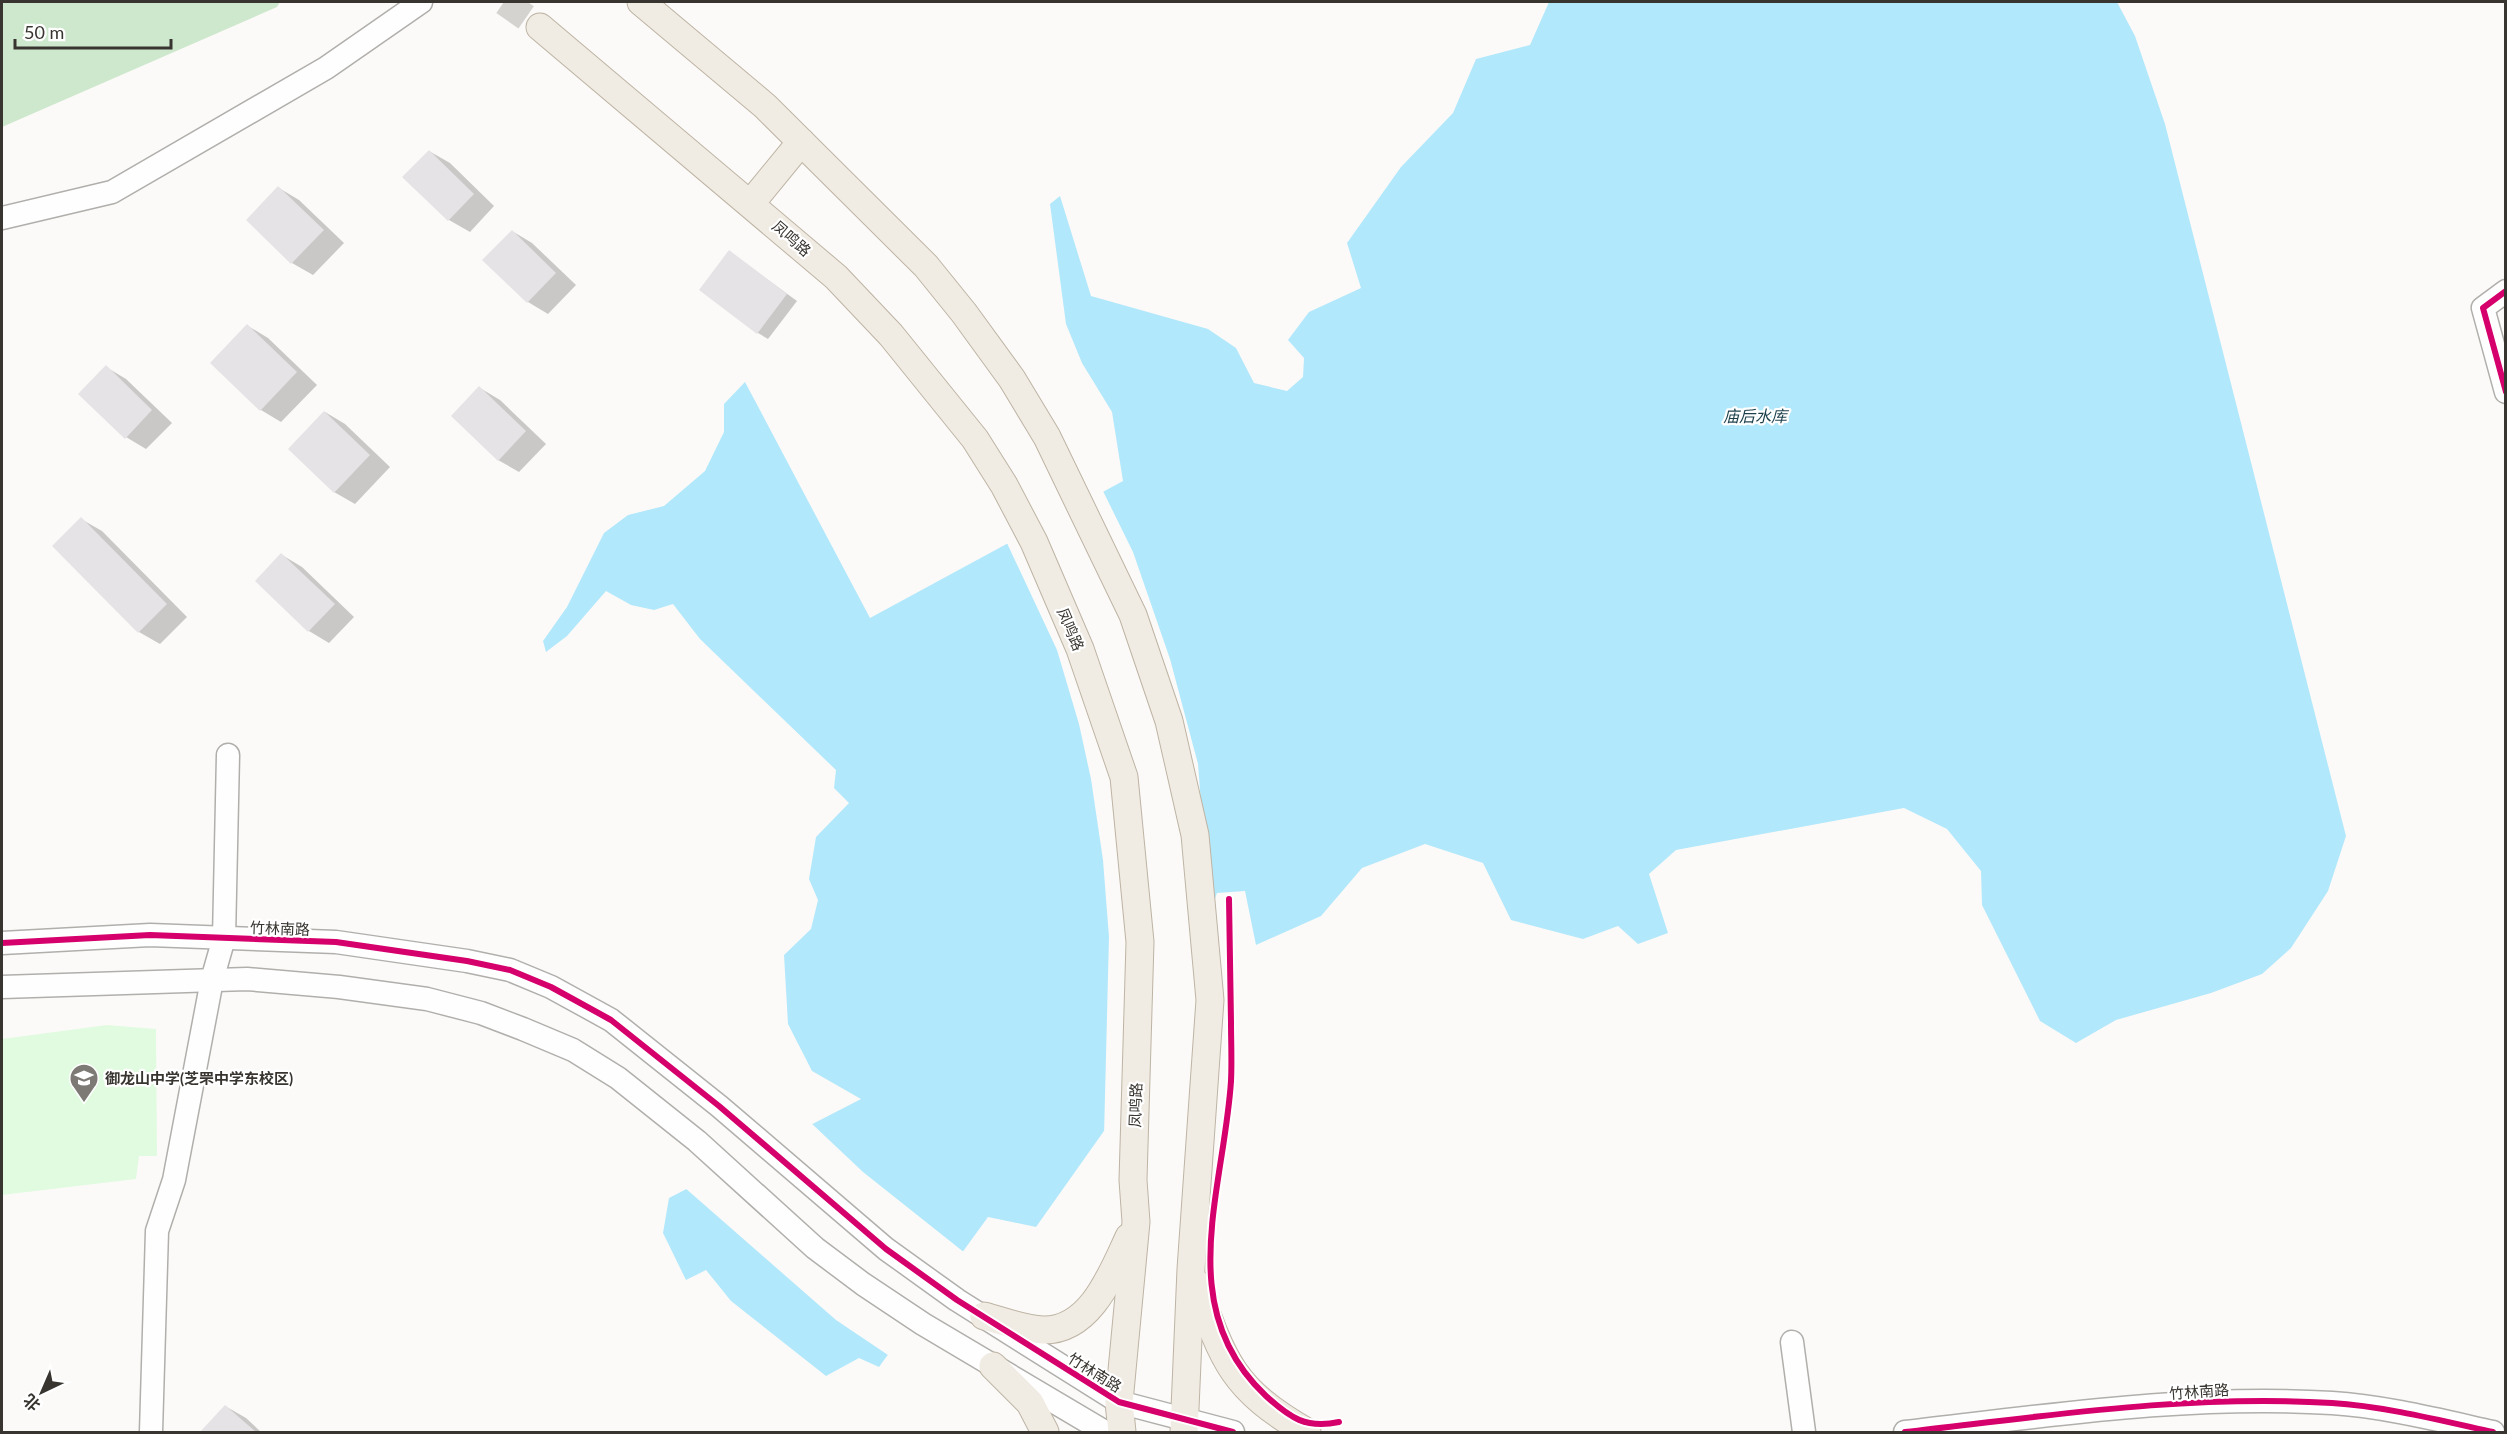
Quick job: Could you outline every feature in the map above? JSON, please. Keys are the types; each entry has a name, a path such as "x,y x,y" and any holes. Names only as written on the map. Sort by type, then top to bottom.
{"main road":[{"path":"641,2 765,106 926,266 964,313 1012,379 1047,437 1133,615 1169,721 1195,835 1210,1000 1191,1269 1184,1426"},
{"name":"凤鸣路","path":"540,27 836,277 891,335 975,439 1004,485 1034,542 1080,649 1124,777 1140,942 1133,1180 1136,1222 1119,1402 1122,1432"},
{"path":"751,203 801,142"},
{"path":"984,1316 1020,1327 1045,1330 1069,1323 1082,1316 1094,1304 1105,1286 1136,1222"},
{"path":"1191,1269 1220,1350 1239,1380 1276,1414 1307,1432"},
{"path":"993,1366 1030,1403 1045,1432"}],"street":[{"path":"2,218 112,192 326,68 421,2"},
{"path":"2505,291 2483,309 2505,392"},
{"path":"151,1432 157,1231 174,1180 212,980 224,938 228,755"},
{"name":"竹林南路","path":"2,943 150,935 336,942 467,961 510,970 551,987 611,1020 719,1106 886,1249 957,1300 1119,1402 1184,1426 1233,1432"},
{"path":"2,987 212,980 247,980 327,986 427,999 481,1013 523,1029 573,1050 618,1078 697,1141 815,1248 863,1284 923,1324 1105,1432"},
{"path":"1792,1342 1804,1432"},
{"name":"竹林南路","path":"1905,1432 2113,1409 2230,1400 2334,1403 2435,1419 2493,1432"}],"green space":[{"path":"2,2 280,2 277,7 2,127"},
{"name":"御龙山中学(芝罘中学东校区)","path":"107,1025 156,1029 157,1156 139,1156 136,1179 2,1195 2,1039"}],"water":[{"name":"庙后水库","path":"1549,2 2117,2 2135,36 2165,124 2346,836 2328,891 2291,948 2262,974 2211,993 2116,1020 2076,1043 2040,1021 1982,905 1981,871 1947,829 1904,808 1676,850 1649,874 1668,933 1638,944 1618,926 1583,939 1511,920 1483,863 1425,844 1362,868 1321,916 1256,945 1245,891 1217,893 1162,1049 1036,1227 988,1217 879,1367 859,1358 826,1376 731,1301 706,1270 686,1280 663,1233 669,1198 861,1099 812,1071 788,1024 784,955 811,929 818,900 809,879 816,837 849,803 834,788 836,770 700,639 673,604 654,610 631,605 606,591 567,636 546,652 543,641 567,607 604,533 628,515 664,506 705,471 724,432 724,404 745,382 870,618 1123,481 1112,412 1082,363 1066,324 1050,204 1060,196 1091,296 1208,329 1236,348 1254,383 1287,391 1303,377 1304,358 1288,340 1309,312 1361,288 1347,243 1401,167 1453,113 1476,59 1530,45"}],"pier":[{"path":"1102,489 1133,552 1170,659 1198,764 1210,922 1164,1051 1104,1136 1109,937 1103,860 1091,779 1079,724 1057,650 1006,541"},
{"path":"810,1122 863,1172 965,1253 891,1357 836,1320 684,1187"}],"building":[{"path":"429,150 474,194 448,221 402,177"},
{"path":"278,186 324,230 291,264 246,220"},
{"path":"512,230 556,273 527,303 482,260"},
{"path":"729,250 787,294 757,334 699,290"},
{"path":"247,324 297,372 260,411 210,363"},
{"path":"106,365 152,410 125,439 78,394"},
{"path":"479,386 526,431 498,461 451,416"},
{"path":"324,411 370,455 334,493 288,449"},
{"path":"81,517 167,604 138,633 52,546"},
{"path":"281,553 335,604 308,632 255,581"},
{"path":"225,1405 256,1432 200,1432"}],"tunnel":[{"path":"504,2 540,27"}],"cycle path":[{"path":"2506,291 2483,308 2506,392"},
{"path":"1229,899 1231,1081 1214,1205 1211,1246 1212,1286 1220,1325 1237,1362 1266,1396 1283,1410 1308,1423 1339,1422"},
{"path":"2,943 150,935 336,942 467,961 510,970 551,987 611,1020 719,1106 886,1249 957,1300 1119,1402 1233,1432"},
{"path":"1905,1432 2064,1413 2225,1401 2332,1403 2372,1407 2493,1432"}],"place":[{"name":"御龙山中学(芝罘中学东校区)","path":"84,1104"}]}
